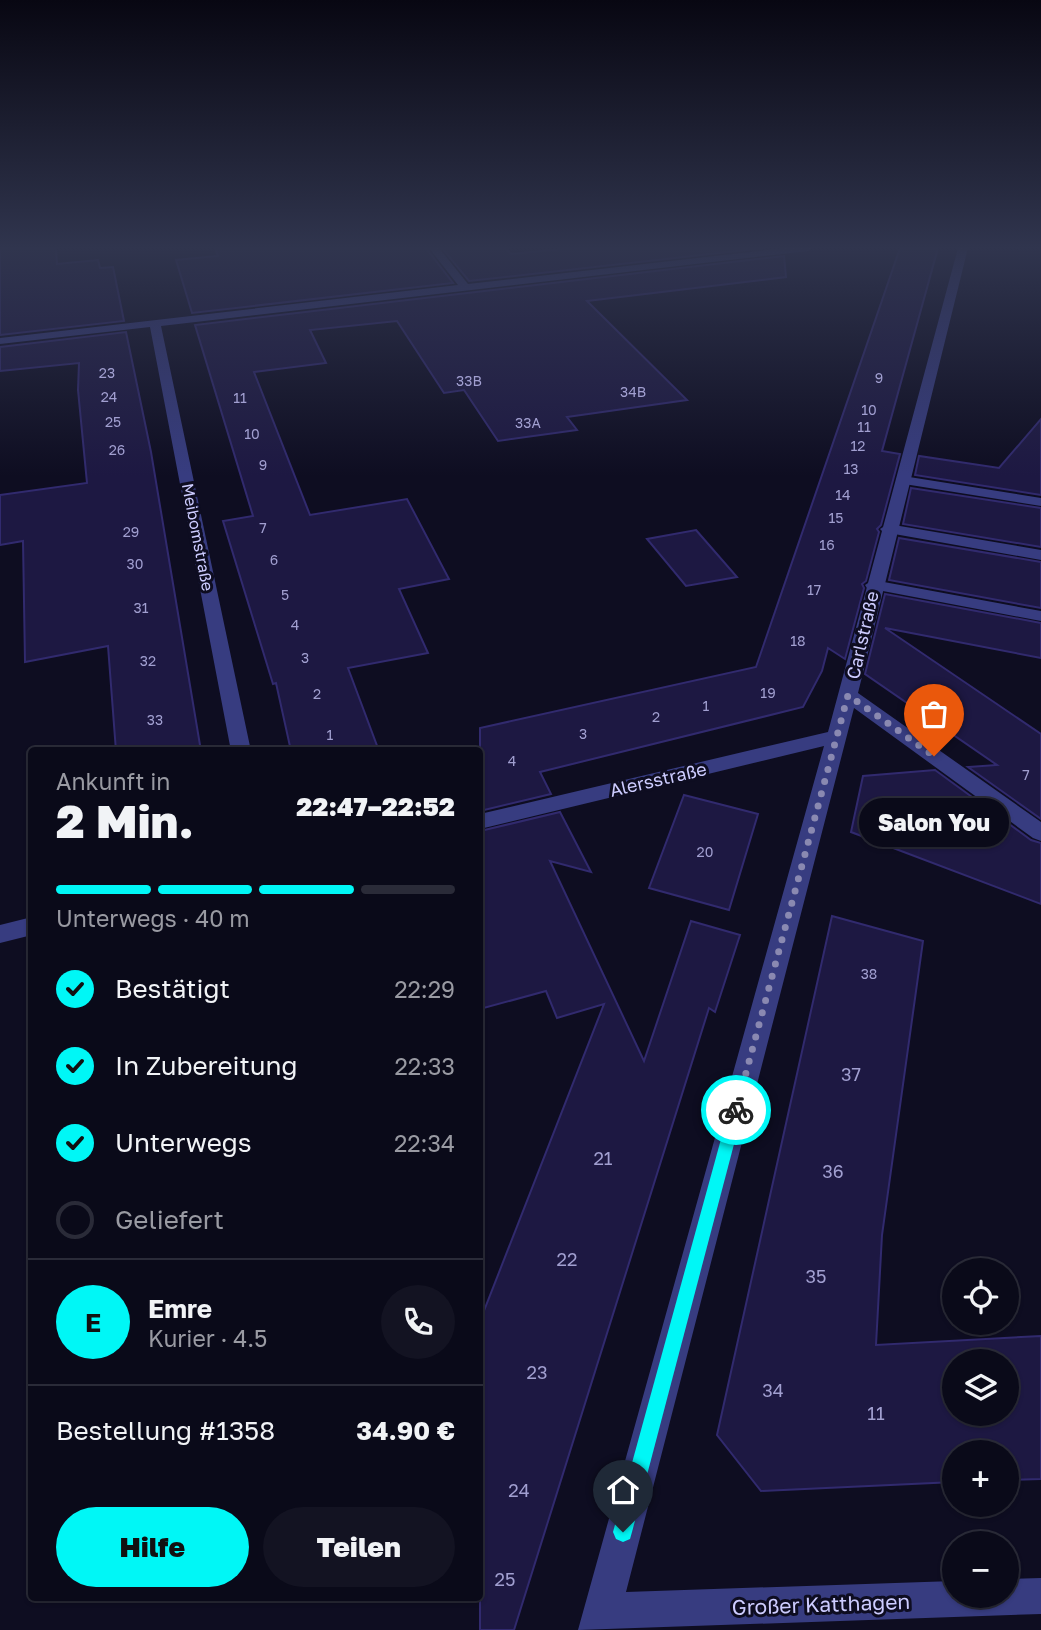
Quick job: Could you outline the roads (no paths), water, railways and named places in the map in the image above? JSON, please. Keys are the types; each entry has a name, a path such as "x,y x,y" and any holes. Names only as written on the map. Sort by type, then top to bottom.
{"street":[{"path":"0,341 146,324"},
{"name":"Meibomstraße","path":"155,324 240,747"},
{"name":"Carlstraße","path":"599,1621 848,695 873,585 943,324"},
{"path":"903,481 1041,502"},
{"path":"888,529 1041,555"},
{"path":"873,585 1041,616"},
{"path":"848,695 1041,833"},
{"name":"Alersstraße","path":"483,820 836,737"},
{"path":"0,934 28,927"},
{"name":"Großer Katthagen","path":"599,1621 1041,1596"}],"place":[{"name":"Salon You","path":"934,756"}]}
